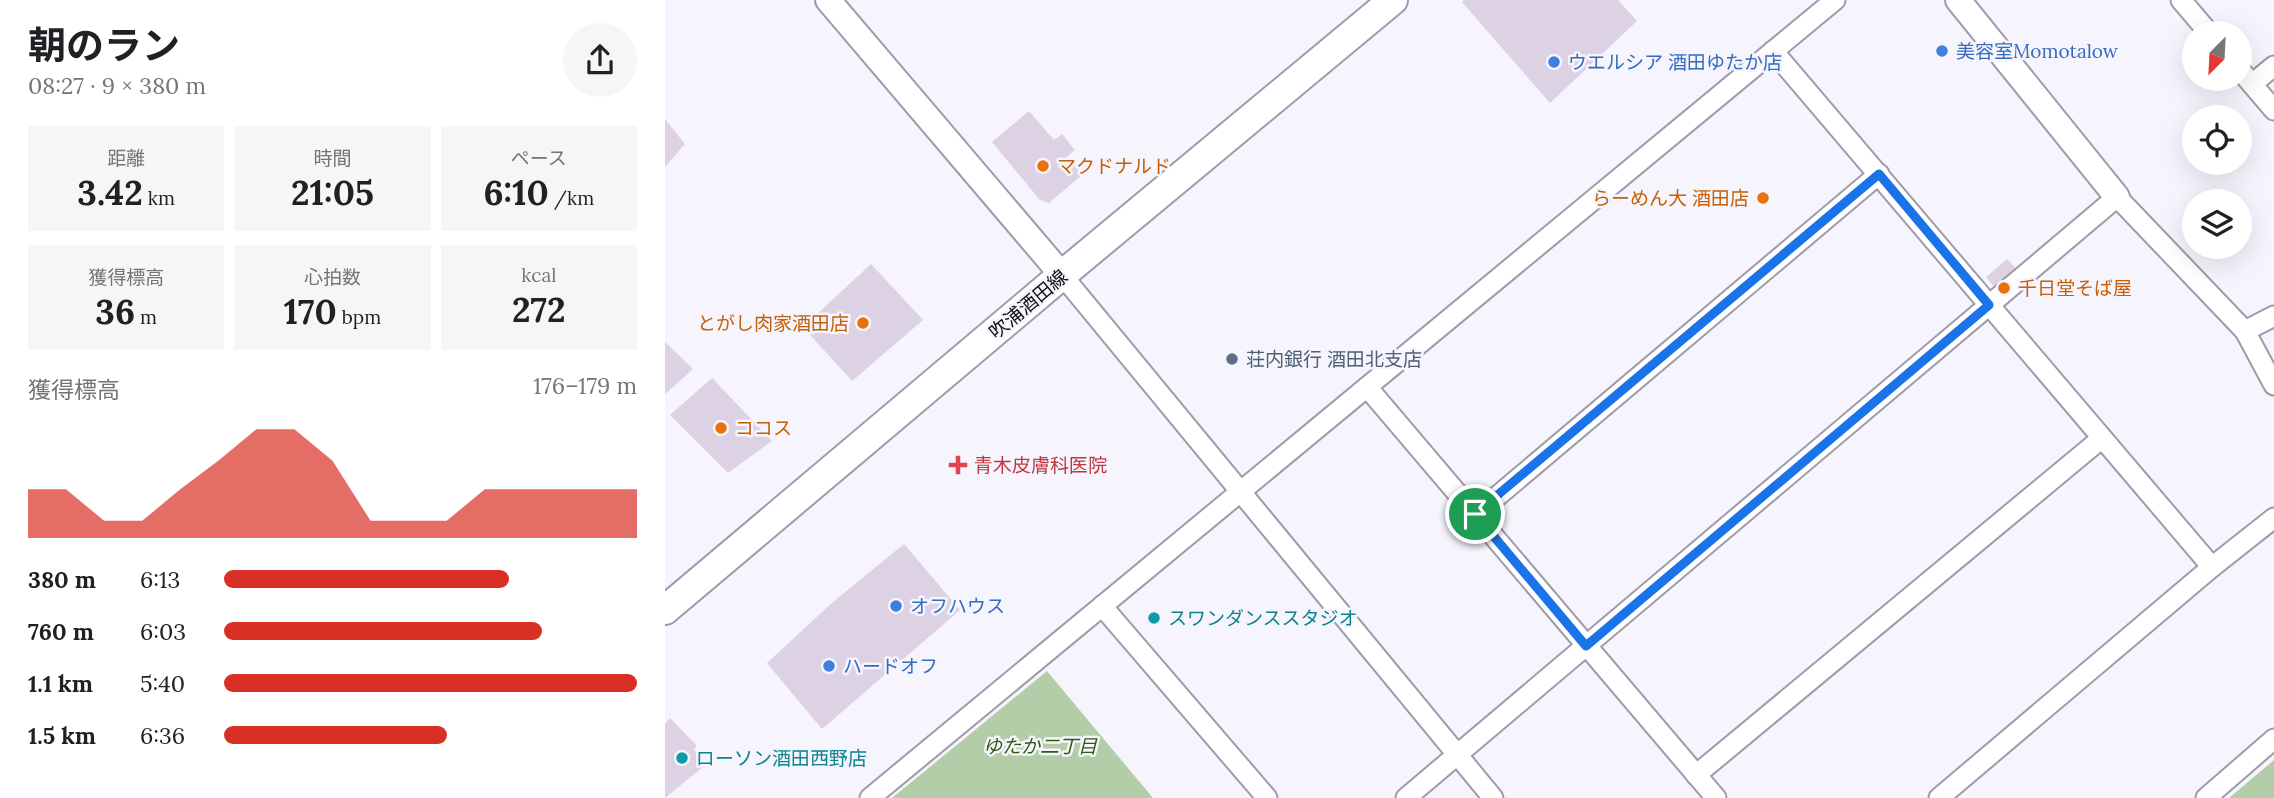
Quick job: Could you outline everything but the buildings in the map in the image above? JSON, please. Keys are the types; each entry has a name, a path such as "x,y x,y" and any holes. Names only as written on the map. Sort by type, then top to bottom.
{"main road":[{"name":"吹浦酒田線","path":"665,610 1393,0"}],"street":[{"path":"828,0 1062,275 1493,798"},
{"path":"870,798 1835,0"},
{"path":"1958,0 2117,197 2245,331 2274,385"},
{"path":"2181,0 2199,21"},
{"path":"1773,51 2211,567"},
{"path":"2252,75 2274,66"},
{"path":"2252,84 2274,110"},
{"path":"1475,514 1879,174"},
{"path":"1406,798 2117,197"},
{"path":"2245,331 2274,316"},
{"path":"1367,387 1716,798"},
{"path":"1696,775 2102,438"},
{"path":"1939,798 2211,567 2274,518"},
{"path":"1102,606 1266,798"},
{"path":"2206,798 2274,739"}],"green space":[{"name":"ゆたか二丁目","path":"1047,671 1153,798 892,798"},
{"path":"2274,760 2274,798 2229,798"}],"place":[{"name":"美容室Momotalow","path":"1942,51"},
{"name":"ウエルシア 酒田ゆたか店","path":"1554,62"},
{"name":"マクドナルド","path":"1043,166"},
{"name":"らーめん大 酒田店","path":"1763,198"},
{"name":"千日堂そば屋","path":"2004,288"},
{"name":"とがし肉家酒田店","path":"863,323"},
{"name":"荘内銀行 酒田北支店","path":"1232,359"},
{"name":"ココス","path":"721,428"},
{"name":"青木皮膚科医院","path":"958,465"},
{"name":"オフハウス","path":"896,606"},
{"name":"スワンダンススタジオ","path":"1154,618"},
{"name":"ハードオフ","path":"829,666"},
{"name":"ローソン酒田西野店","path":"682,758"}],"route":[{"path":"1879,174 1989,305 1586,646 1475,514 1879,174"}]}
